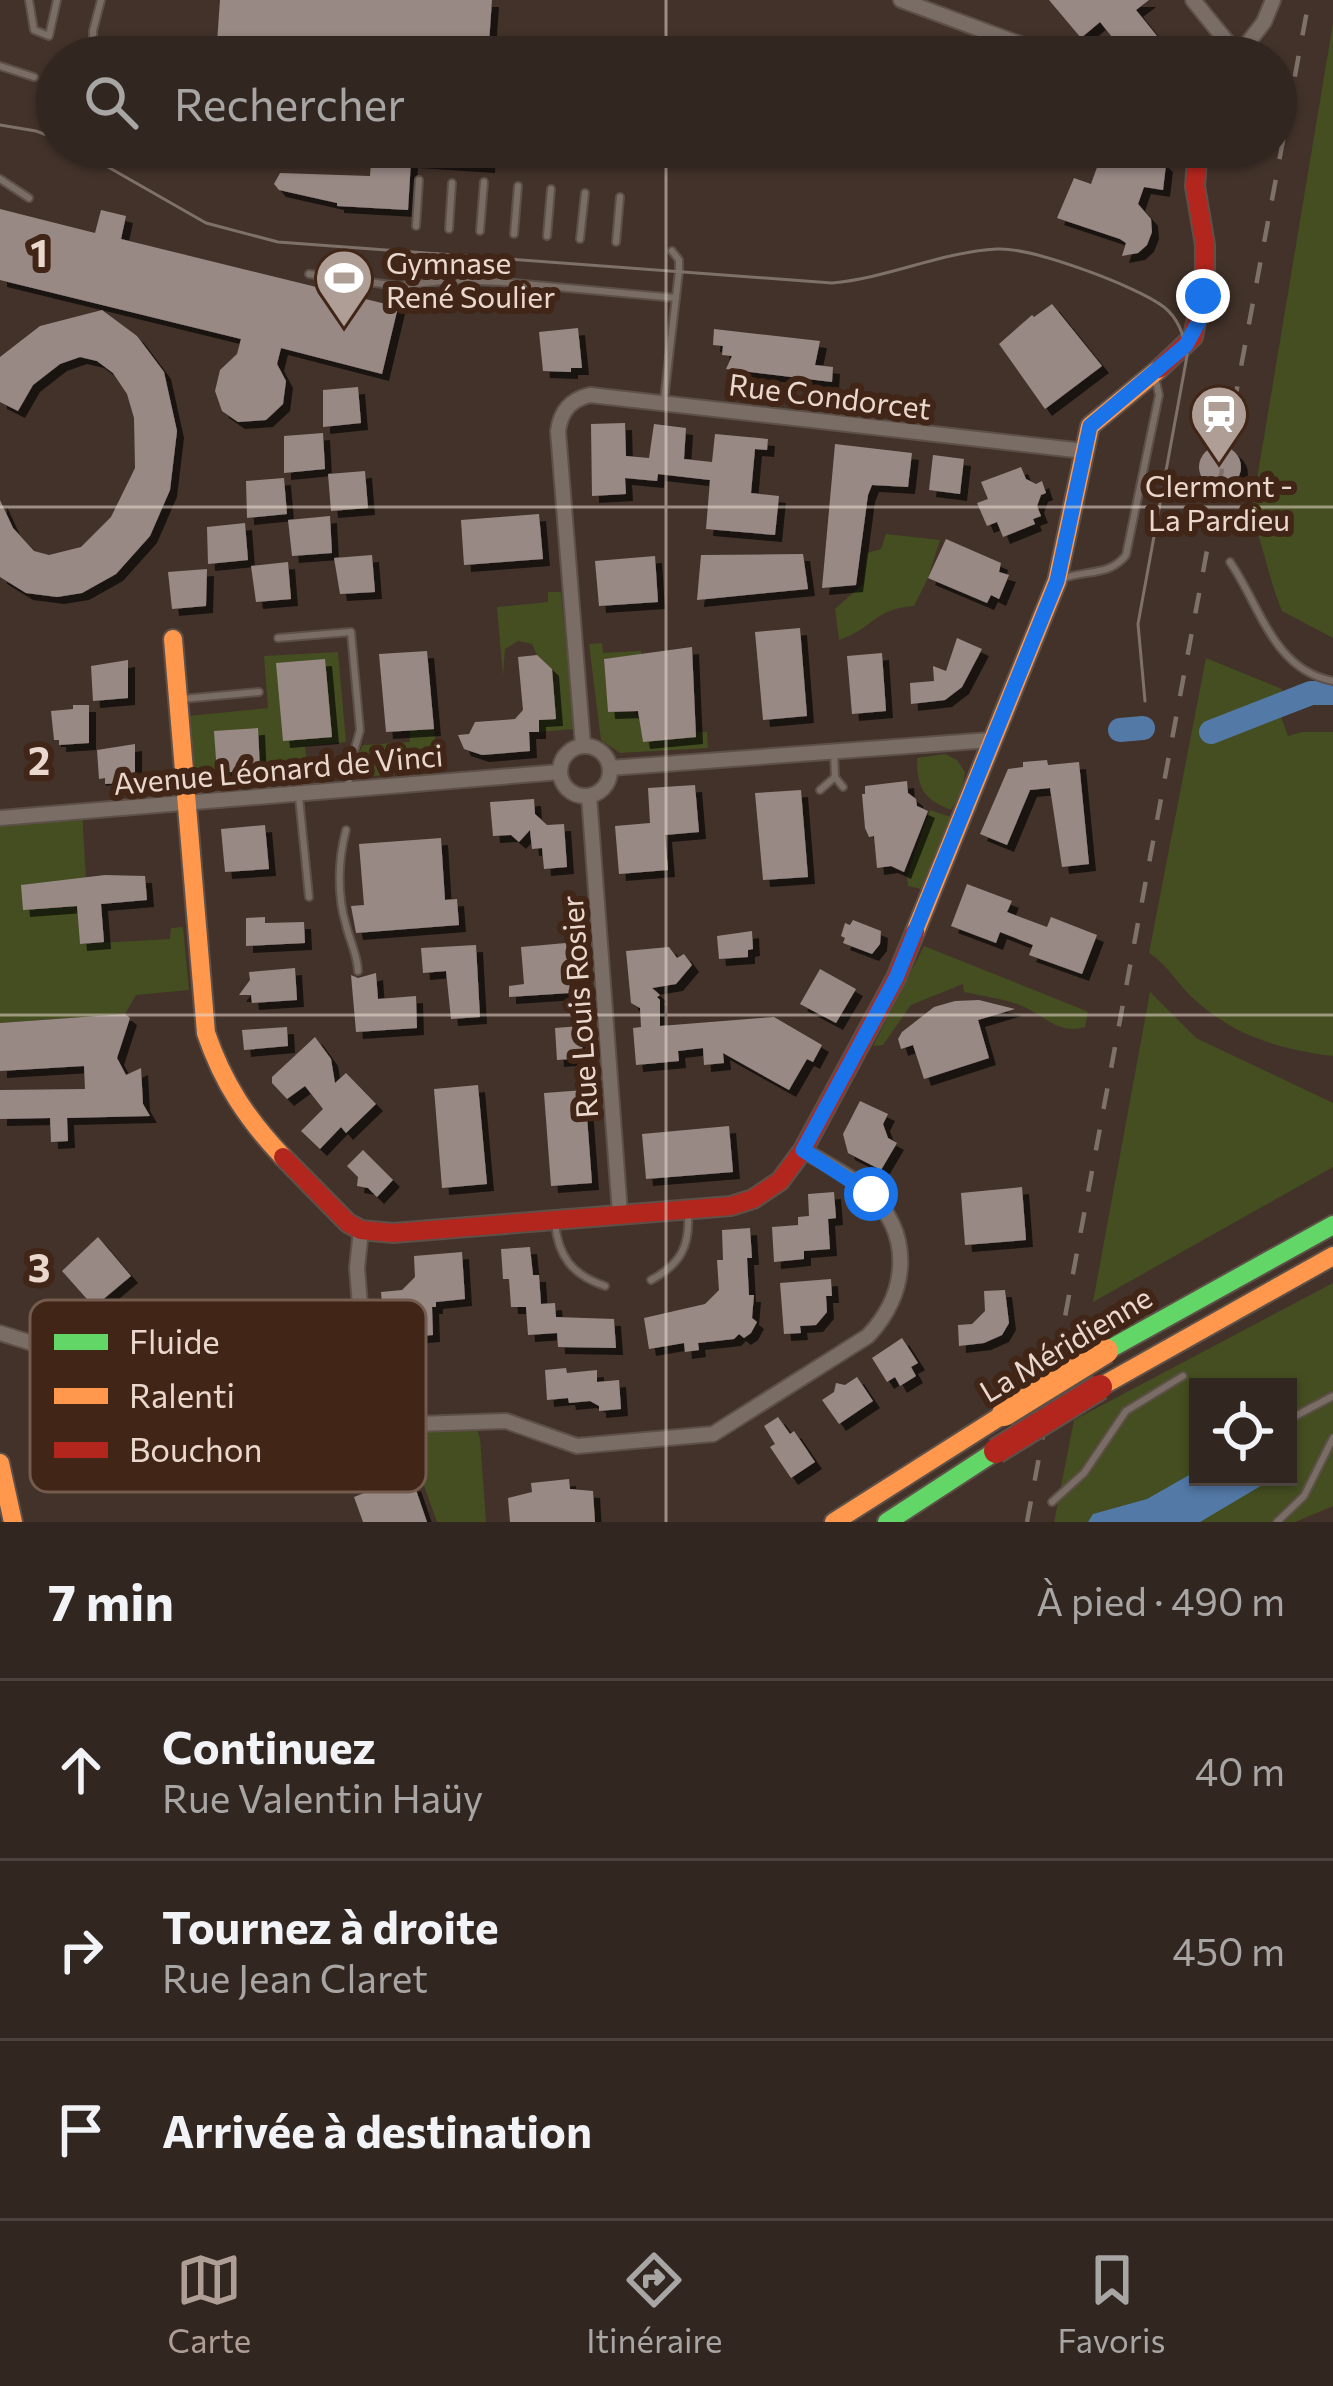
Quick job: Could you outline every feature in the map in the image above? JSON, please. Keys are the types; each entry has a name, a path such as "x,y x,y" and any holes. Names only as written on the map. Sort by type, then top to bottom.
{"main road":[{"path":"173,639 206,1033 219,1072 250,1124 336,1212 361,1230 393,1233 731,1206 753,1199 780,1181 803,1150 896,978 925,895 1057,581 1090,426 1186,345 1199,321 1205,245 1196,168"},
{"name":"La Méridienne","path":"834,1522 1106,1351 1333,1225"},
{"name":"La Méridienne","path":"887,1522 1100,1387 1333,1256"},
{"path":"0,1463 14,1522"}],"street":[{"path":"901,0 998,36"},
{"path":"1193,0 1222,36"},
{"path":"1253,36 1273,0"},
{"name":"Rue Condorcet","path":"583,746 558,431 562,413 572,402 590,395 1084,451"},
{"path":"610,768 990,740"},
{"path":"583,746 601,751 610,768 605,786 589,796 573,793 560,772 566,754 583,746"},
{"name":"Avenue Léonard de Vinci","path":"0,818 560,772"},
{"name":"Rue Louis Rosier","path":"589,796 620,1213"},
{"path":"426,1426 506,1421 577,1446 713,1435 868,1336 884,1318 902,1274 900,1247 882,1207 853,1180 803,1150"},
{"path":"360,1300 361,1230"},
{"path":"0,1333 30,1341"}],"lane":[{"path":"29,0 34,30 50,36 57,0"},
{"path":"93,36 101,0"},
{"path":"0,66 34,77"},
{"path":"0,179 29,198"},
{"path":"416,226 419,180"},
{"path":"480,231 484,182"},
{"path":"449,229 452,183"},
{"path":"514,234 518,186"},
{"path":"547,236 551,189"},
{"path":"580,239 585,193"},
{"path":"616,242 620,196"},
{"path":"664,403 680,266 672,251"},
{"path":"309,274 398,286 459,280 676,298"},
{"path":"1057,581 1115,567 1126,555 1159,395 1154,374"},
{"path":"1230,562 1289,660 1306,673 1333,681"},
{"path":"278,638 351,632 360,730 348,773 349,790"},
{"path":"178,700 259,692"},
{"path":"834,751 835,777 843,788"},
{"path":"820,790 835,777"},
{"path":"299,794 309,897"},
{"path":"346,830 340,880 345,925 356,949 358,970"},
{"path":"651,1280 671,1270 683,1254 689,1235 688,1209"},
{"path":"554,1219 557,1244 568,1264 583,1279 605,1286"},
{"path":"1052,1502 1084,1473 1126,1411 1183,1376"},
{"path":"1297,1415 1333,1396"},
{"path":"1277,1522 1304,1496 1333,1438"}],"green space":[{"path":"1333,23 1333,638 1282,611 1251,515"},
{"path":"886,534 940,540 928,578 914,606 881,615 839,640 835,609 863,584 867,553 881,549"},
{"path":"548,592 561,592 574,729 537,732 539,720 556,718 552,669 532,644 518,641 505,649 503,676 497,607 548,602"},
{"path":"602,643 603,653 641,651 643,667 635,656 604,659 608,712 634,712 641,720 643,742 707,732 708,748 620,753 601,740 589,644"},
{"path":"338,652 346,742 305,746 309,781 206,789 208,776 196,781 188,716 268,708 264,656"},
{"path":"1206,658 1282,689 1279,711 1288,736 1333,732 1333,1056 1277,1045 1226,1023 1195,1000 1149,953"},
{"path":"434,729 438,767 434,771 362,777 354,762 363,745 410,742 410,730"},
{"path":"945,754 965,772 951,810 928,797 917,768 917,758"},
{"path":"930,810 951,817 921,889 908,886 907,876"},
{"path":"82,811 86,879 22,885 23,909 77,906 80,944 170,939 171,928 183,927 189,990 136,995 125,1014 0,1023 0,818"},
{"path":"924,946 1088,1012 1085,1027 1060,1027 1015,1004 964,992 963,984 911,1005 883,1045 873,1046"},
{"path":"1150,992 1196,1038 1333,1103 1333,1167 1093,1302"},
{"path":"1333,1283 1333,1506 1295,1522 1054,1522 1074,1420"},
{"path":"476,1427 486,1522 437,1522 426,1491 426,1431"}],"water":[{"path":"1189,1475 1189,1486 1261,1486 1200,1522 1088,1522 1093,1514 1147,1499"}],"building":[{"path":"220,0 492,0 489,36 217,36"},
{"path":"1049,0 1149,0 1136,10 1157,36 1111,36 1100,22 1079,36"},
{"path":"371,168 411,168 408,210 337,206 279,190 274,184 280,173 370,176"},
{"path":"1097,168 1166,168 1163,190 1144,187 1138,204 1151,219 1152,232 1138,253 1122,256 1126,243 1120,239 1057,218 1074,178 1091,184"},
{"path":"0,209 95,233 101,210 126,216 121,239 398,307 382,374 281,348 277,364 286,381 283,404 266,420 238,422 222,411 215,391 220,370 237,354 241,339 0,280"},
{"path":"1052,304 1102,366 1045,409 999,344"},
{"path":"102,310 137,336 164,372 177,431 170,490 150,536 116,574 82,593 57,597 26,593 0,577 0,500 13,528 34,551 49,555 81,547 111,517 135,468 134,418 127,394 113,373 97,361 80,357 60,364 33,385 18,411 0,402 0,357 40,326"},
{"path":"578,328 582,368 543,371 539,332"},
{"path":"714,329 820,341 815,365 833,367 832,382 726,369 732,356 722,355 723,346 713,345"},
{"path":"358,387 361,423 323,427 323,390"},
{"path":"625,423 626,456 649,458 654,424 686,428 684,459 712,462 715,434 768,439 767,450 755,449 751,493 779,496 775,535 706,529 710,480 658,474 657,481 625,478 626,494 592,496 591,424"},
{"path":"323,433 325,469 284,473 284,436"},
{"path":"835,444 912,453 908,487 872,485 856,585 822,588"},
{"path":"1220,446 1235,452 1241,467 1235,482 1220,488 1205,482 1199,467 1205,452"},
{"path":"933,455 964,459 960,494 929,490"},
{"path":"1021,467 1026,479 1036,484 1042,481 1046,493 1037,506 1041,516 1033,519 1035,524 1003,537 997,522 987,526 977,503 988,499 981,482"},
{"path":"365,471 368,508 331,511 328,474"},
{"path":"284,478 287,514 247,518 246,481"},
{"path":"539,514 543,559 464,565 461,520"},
{"path":"330,516 332,553 292,556 288,520"},
{"path":"245,523 248,560 208,564 207,527"},
{"path":"946,539 1001,563 999,572 1009,575 999,599 991,595 987,603 928,578"},
{"path":"803,554 808,589 697,600 701,555"},
{"path":"372,555 375,592 340,594 334,558"},
{"path":"655,556 658,602 599,606 595,561"},
{"path":"288,562 291,599 256,602 251,566"},
{"path":"207,569 206,606 172,609 168,572"},
{"path":"800,628 807,716 763,720 755,632"},
{"path":"957,638 982,649 962,687 945,700 911,704 910,683 934,681 933,666 946,671"},
{"path":"692,647 696,737 643,742 638,711 608,712 604,659"},
{"path":"427,651 434,729 386,732 379,654"},
{"path":"882,653 886,711 852,714 847,656"},
{"path":"537,655 552,669 556,719 539,720 539,732 529,732 530,751 482,755 464,749 458,735 469,734 475,722 515,719 523,710 518,657"},
{"path":"325,659 332,737 283,741 276,663"},
{"path":"128,660 128,698 93,701 91,666"},
{"path":"73,705 89,705 89,743 59,745 54,740 51,711 73,709"},
{"path":"258,728 260,770 217,773 214,731"},
{"path":"135,744 135,782 105,784 105,778 99,779 97,750"},
{"path":"1047,760 1048,765 1079,762 1089,864 1062,867 1050,788 1030,790 1007,845 980,834 1008,769"},
{"path":"907,781 917,806 928,811 904,872 891,866 877,868 874,836 869,837 865,828 862,794 865,786"},
{"path":"695,785 699,832 665,835 668,870 619,874 615,826 650,823 648,788"},
{"path":"801,790 808,877 763,880 755,793"},
{"path":"534,799 535,814 547,825 564,824 567,867 544,869 542,848 532,849 530,830 519,842 511,835 493,836 490,802"},
{"path":"265,825 269,869 225,872 221,829"},
{"path":"441,838 445,900 457,899 459,925 356,933 351,906 364,905 359,844"},
{"path":"105,875 145,876 147,900 101,904 104,942 80,944 77,906 23,910 21,885"},
{"path":"967,884 1012,901 1007,912 1047,927 1051,917 1097,935 1082,974 1029,955 1033,945 1000,932 996,943 951,926"},
{"path":"265,917 265,923 304,922 305,943 246,946 246,918"},
{"path":"853,920 881,931 880,944 872,954 843,943 845,923 850,925"},
{"path":"752,931 753,949 748,950 748,957 719,959 717,936"},
{"path":"566,943 567,955 576,955 578,980 569,981 570,993 509,997 509,986 524,984 521,947"},
{"path":"476,945 480,1017 451,1019 446,971 423,973 421,948"},
{"path":"669,947 677,958 684,954 692,965 676,984 652,988 660,995 660,1026 774,1017 822,1045 813,1062 807,1059 789,1090 723,1053 724,1063 704,1065 703,1048 678,1051 679,1061 636,1065 633,1028 641,1027 640,1008 631,1003 626,951"},
{"path":"295,968 297,1000 252,1003 251,995 239,995 250,980 249,972"},
{"path":"820,969 856,989 836,1023 800,1004"},
{"path":"376,973 378,999 416,996 417,1028 356,1032 351,975"},
{"path":"979,1000 1015,1009 978,1020 989,1058 924,1079 913,1045 901,1049 902,1032 934,1007"},
{"path":"125,1014 130,1018 117,1058 126,1075 141,1068 143,1104 150,1116 67,1118 68,1141 51,1142 50,1118 0,1119 0,1090 85,1089 84,1066 0,1071 0,1023"},
{"path":"581,1026 583,1058 557,1060 555,1028"},
{"path":"287,1027 288,1046 244,1050 242,1030"},
{"path":"315,1037 331,1059 335,1083 346,1073 376,1104 346,1133 341,1127 320,1149 301,1131 323,1109 305,1086 287,1099 272,1083 272,1077"},
{"path":"478,1085 487,1184 442,1188 434,1089"},
{"path":"585,1090 592,1183 551,1186 544,1093"},
{"path":"860,1101 888,1114 883,1124 888,1138 897,1143 881,1170 848,1153 843,1134"},
{"path":"729,1126 733,1172 646,1179 642,1134"},
{"path":"363,1150 393,1180 377,1197 357,1186 358,1177 347,1166"},
{"path":"1022,1187 1026,1240 965,1245 961,1193"},
{"path":"834,1192 836,1218 828,1219 830,1249 804,1251 804,1259 774,1262 772,1227 798,1225 798,1217 809,1216 808,1194"},
{"path":"750,1228 749,1295 754,1295 752,1318 757,1322 751,1333 744,1338 739,1334 734,1339 698,1343 699,1350 685,1352 684,1343 649,1349 644,1318 705,1304 719,1290 722,1230"},
{"path":"98,1237 131,1276 102,1300 88,1300 62,1271"},
{"path":"530,1247 541,1304 555,1303 556,1317 614,1319 616,1348 558,1347 557,1333 528,1335 526,1307 511,1307 501,1249"},
{"path":"462,1252 465,1299 436,1302 433,1335 426,1336 426,1300 382,1300 381,1292 402,1290 415,1277 414,1256"},
{"path":"831,1279 827,1312 816,1325 800,1326 801,1333 784,1334 780,1283"},
{"path":"1005,1290 1009,1323 1002,1335 959,1346 958,1325 972,1324 985,1311 984,1291"},
{"path":"902,1338 918,1363 911,1367 916,1376 900,1386 895,1377 887,1382 872,1358"},
{"path":"566,1368 567,1373 597,1370 597,1382 619,1380 621,1409 599,1411 590,1401 547,1400 545,1370"},
{"path":"857,1377 873,1401 839,1424 822,1400 834,1392 836,1383 845,1385"},
{"path":"778,1417 815,1462 791,1478 770,1447 775,1444 764,1426"},
{"path":"569,1479 570,1489 593,1491 595,1522 510,1522 508,1498 532,1492 531,1483"},
{"path":"367,1492 417,1492 427,1522 363,1522 354,1497"}],"waterway":[{"path":"1211,732 1311,693 1333,693"},
{"path":"1120,730 1143,728"}],"tram line":[{"path":"0,125 36,131"},
{"path":"110,168 206,223 278,242 832,283 955,255 1013,250 1058,261 1150,298 1177,323 1187,356 1138,624 1145,701"}],"railway":[{"path":"1297,65 1309,0"},
{"path":"1027,1522 1278,168"}],"traffic: fast":[{"path":"1106,1351 1333,1225"},
{"path":"887,1522 996,1451"}],"traffic: slow":[{"path":"915,932 1057,581 1090,426 1159,369"},
{"path":"173,639 206,1033 237,1099 283,1157"},
{"path":"1100,1387 1333,1256"},
{"path":"1004,1414 1106,1351"},
{"path":"834,1522 1004,1414"},
{"path":"0,1463 13,1522"}],"traffic: jam":[{"path":"1159,369 1193,337 1205,280 1196,168"},
{"path":"283,1157 348,1223 361,1230 393,1233 731,1206 753,1199 780,1181 803,1150 896,978 915,932"},
{"path":"996,1451 1100,1387"}],"place":[{"name":"Gymnase René Soulier","path":"344,329"},
{"name":"Clermont - La Pardieu","path":"1219,465"}],"route":[{"path":"871,1194 803,1150 896,978 1057,581 1090,426 1193,337 1203,296"}]}
